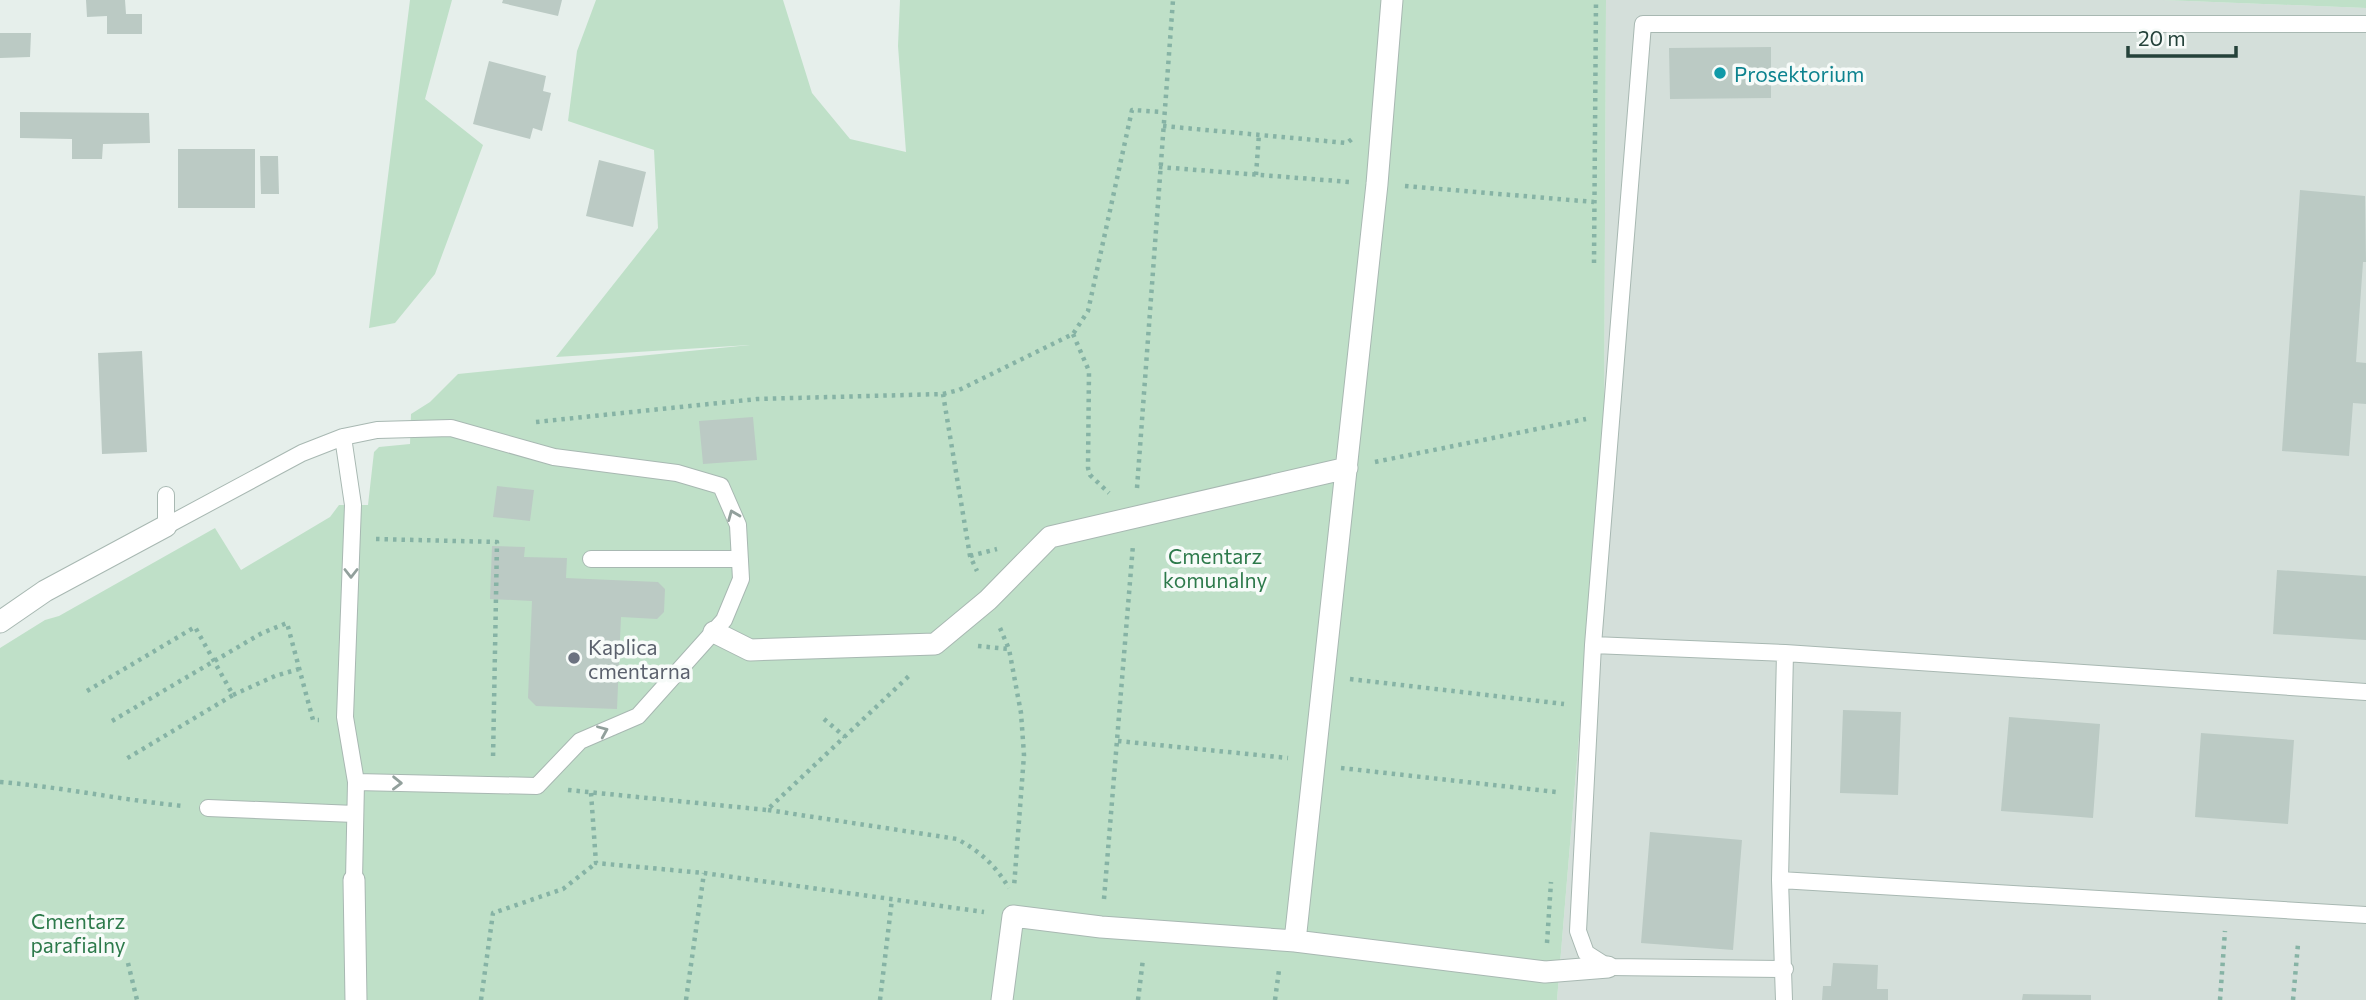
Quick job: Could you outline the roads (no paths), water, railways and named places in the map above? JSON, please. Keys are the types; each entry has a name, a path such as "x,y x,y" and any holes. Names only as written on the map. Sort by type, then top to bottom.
{"street":[{"path":"1295,941 1377,184 1392,0"},
{"path":"714,632 750,650 935,645 988,600 1049,537 1347,468"},
{"path":"0,622 45,591 166,526"},
{"path":"354,880 356,1000"},
{"path":"1002,1000 1013,916 1147,930 1295,941 1545,972 1608,967"}],"lane":[{"path":"1785,970 1608,967 1586,953 1578,931 1593,645 1643,24 2366,24"},
{"path":"166,495 166,526 302,453 343,437 377,430 451,428 555,457 677,473 721,486 738,525 741,579 724,620 638,716 580,741 537,786 356,782"},
{"path":"343,437 353,505 345,718 356,782 354,880"},
{"path":"591,559 740,559"},
{"path":"1593,645 1785,653 2366,692"},
{"path":"1784,1000 1780,880 1785,653"},
{"path":"208,808 355,814"},
{"path":"1780,880 2366,915"}],"place":[{"name":"Prosektorium","path":"1720,73"},
{"name":"Kaplica cmentarna","path":"574,658"}],"park label":[{"name":"Cmentarz komunalny","path":"1215,567"},
{"name":"Cmentarz parafialny","path":"78,932"}]}
